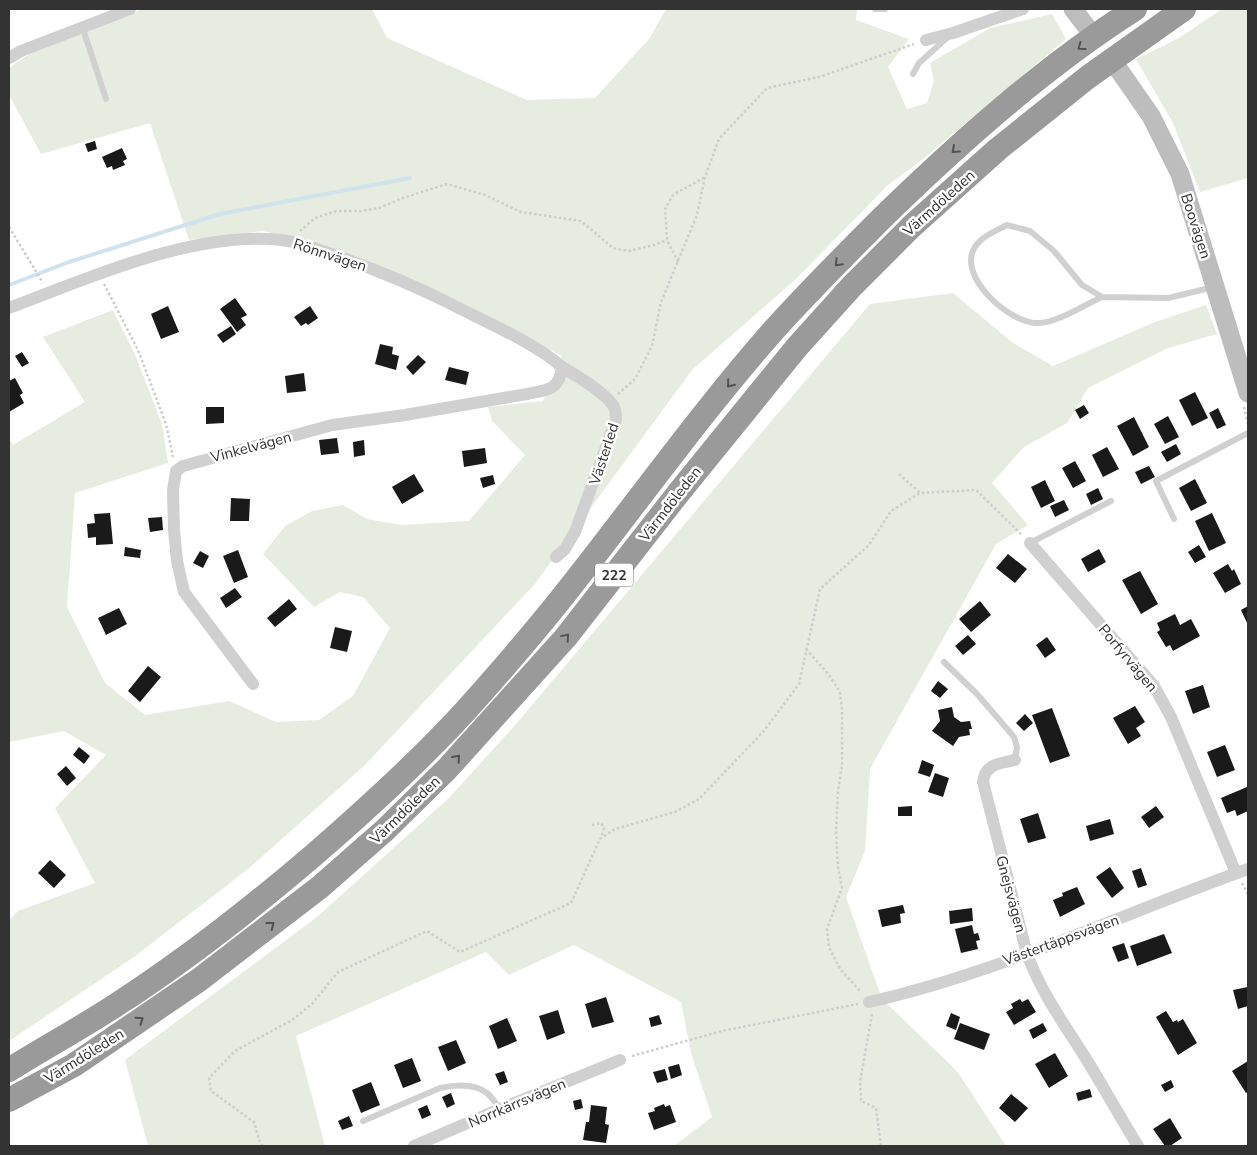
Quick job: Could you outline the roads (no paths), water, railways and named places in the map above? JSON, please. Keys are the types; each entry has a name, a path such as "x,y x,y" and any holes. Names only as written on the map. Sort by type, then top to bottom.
{"highway":[{"name":"Värmdöleden","path":"9,1070 115,1005 166,971 206,941 269,892 356,818 405,773 466,710 562,598 703,417 774,330 838,263 915,187 985,123 1052,69 1135,9"},
{"name":"Värmdöleden","path":"9,1100 74,1065 199,980 320,887 385,830 447,769 566,637 680,491 791,354 852,286 912,226 998,149 1088,77 1184,9"}],"street":[{"path":"9,58 21,51 82,26 130,9"},
{"path":"926,40 1024,9"},
{"path":"1073,9 1086,26"},
{"name":"Boovägen","path":"1119,70 1151,116 1180,174 1248,392"},
{"name":"Rönnvägen","path":"9,308 99,275 204,244 248,239 287,241 313,247 415,286 511,335 543,353 562,367"},
{"name":"Vinkelvägen","path":"253,684 184,592 177,561 174,530 173,490 176,471 192,463 332,425 405,415 546,390 559,382 562,367"},
{"name":"Västerled","path":"556,557 565,549 575,532 615,428 616,413 610,402 584,380 562,367"},
{"name":"Porfyrvägen","path":"1030,544 1154,686 1171,717 1242,871"},
{"name":"Gnejsvägen","path":"1015,760 989,768 983,782 1027,954 1034,975 1047,998 1138,1146"},
{"name":"Västertäppsvägen","path":"869,1002 896,996 1027,954 1242,871"},
{"name":"Norrkärrsvägen","path":"414,1146 620,1060"}],"lane":[{"path":"875,9 885,9"},
{"path":"82,26 106,99"},
{"path":"913,74 919,63 953,33"},
{"path":"1102,296 1082,284 1054,250 1030,231 1007,225 988,235 975,247 972,261 974,274 983,290 998,305 1012,315 1035,323 1049,323 1102,296 1168,298 1215,287"},
{"path":"1174,519 1156,481 1248,433"},
{"path":"1030,544 1111,501"},
{"name":"Gnejsvägen","path":"944,662 977,694 1014,737 1017,747 1015,760"},
{"path":"363,1120 440,1088 454,1085 476,1088 487,1093 500,1109"}],"waterway":[{"path":"9,285 69,262 220,214 410,178"}]}
